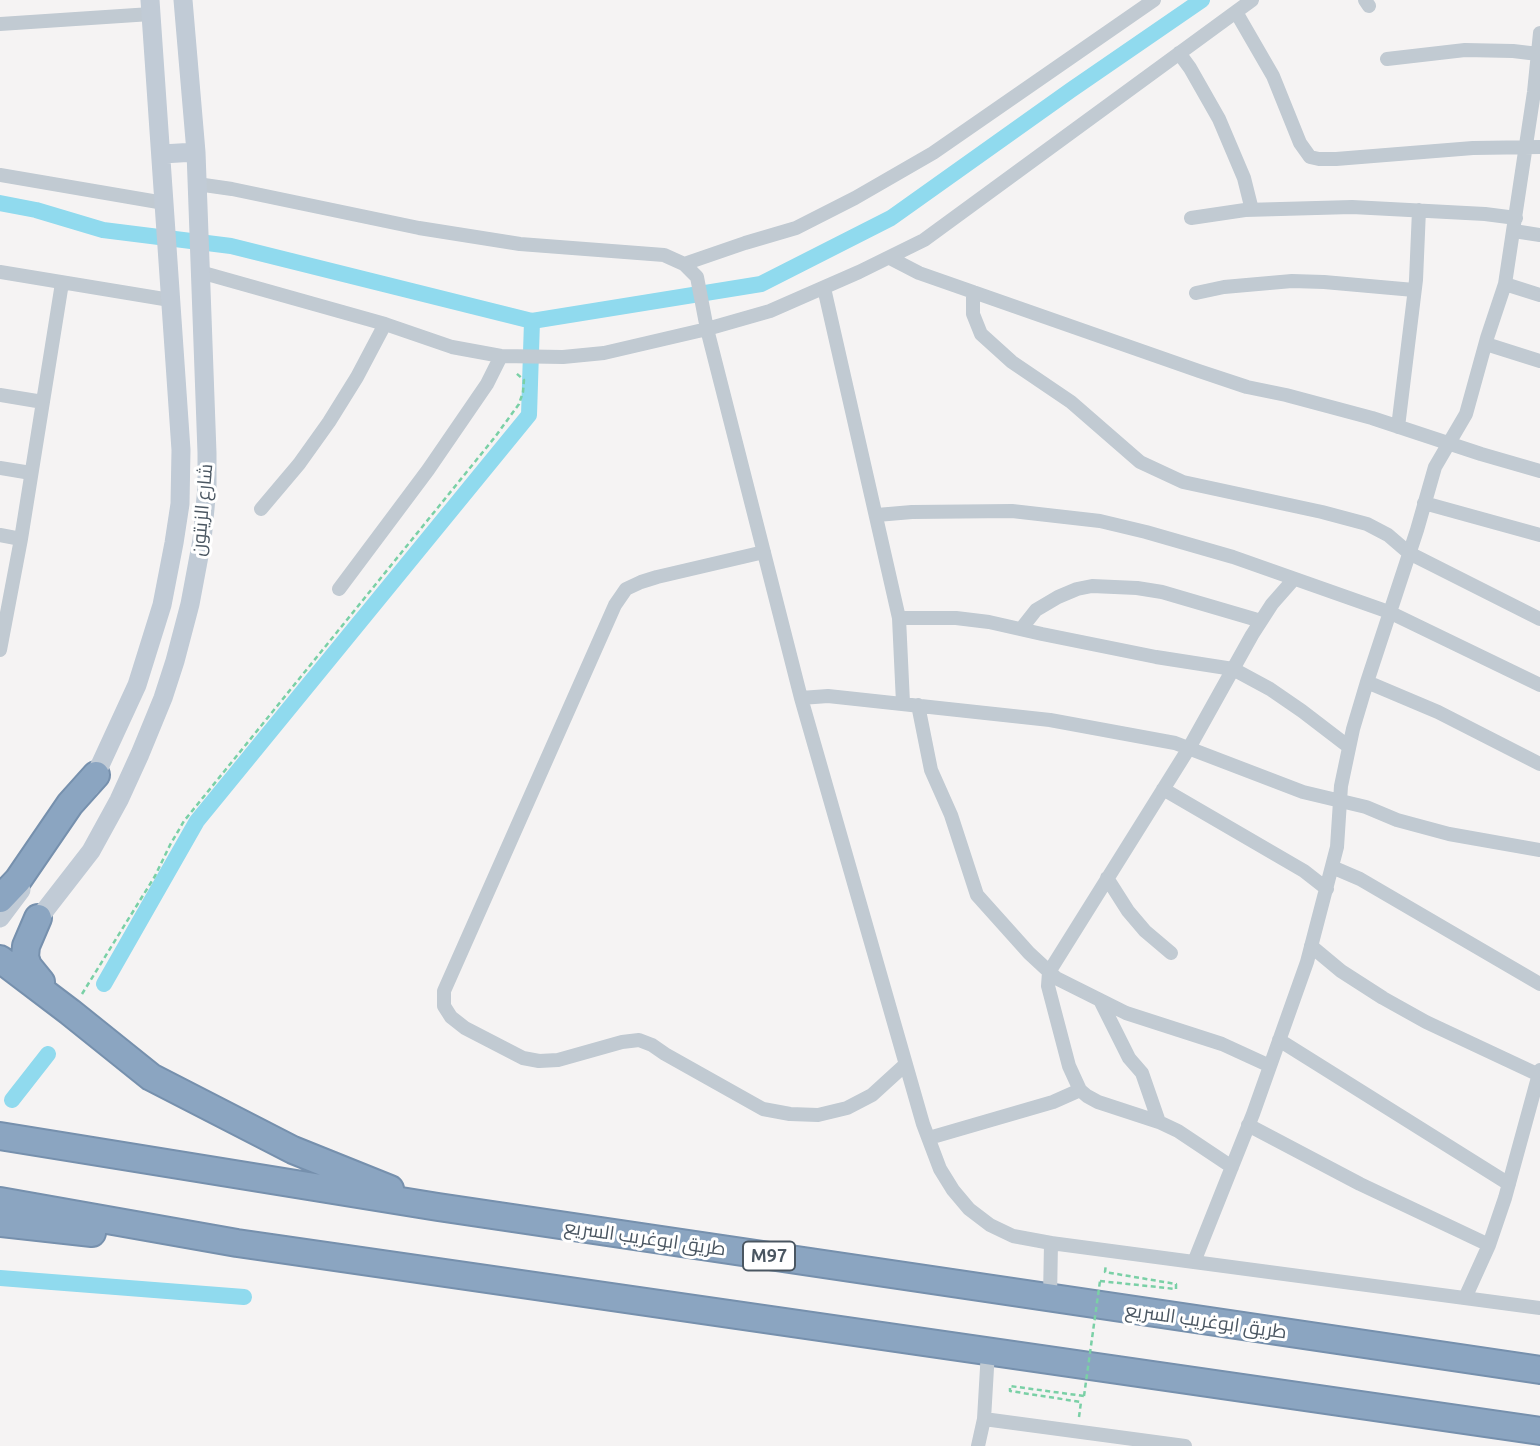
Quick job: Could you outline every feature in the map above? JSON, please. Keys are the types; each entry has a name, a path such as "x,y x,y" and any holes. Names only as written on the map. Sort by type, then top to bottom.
{"highway":[{"path":"0,899 18,880 70,804 96,775"},
{"path":"38,918 26,946 25,957 28,966 64,1007"},
{"path":"2,964 64,1007 151,1077 293,1150 438,1208"},
{"name":"طريق ابوغريب السريع","path":"0,1136 438,1208 1540,1370"},
{"path":"0,1201 237,1243 1540,1431"},
{"path":"0,1223 149,1238 237,1243"}],"main road":[{"name":"شارع الزيتون","path":"2,964 91,851 119,800 163,698 176,661 190,604 202,540 207,453 196,152 183,0"},
{"name":"شارع الزيتون","path":"0,918 67,828 96,775 137,684 162,604 174,543 180,504 181,450 151,7"},
{"path":"162,154 196,152"}],"street":[{"path":"684,264 796,228 855,198 933,153 1154,0"},
{"path":"200,266 452,347 514,357 604,354 707,329 770,311 890,258 924,240 1252,0"},
{"path":"0,24 151,7"},
{"path":"1236,12 1273,76 1300,144 1310,157 1326,159 1533,146"},
{"path":"1194,1262 1270,1066 1311,946 1332,867 1339,830 1341,786 1367,682 1434,467 1466,414 1505,285 1533,146 1540,33"},
{"path":"1387,59 1465,50 1538,54"},
{"path":"1180,53 1219,119 1244,178 1252,210"},
{"path":"0,175 164,203"},
{"path":"197,184 432,230 520,244 664,255 684,264 697,277 707,329 801,698 906,1064 940,1168 953,1190 970,1209 990,1225 1013,1236 1051,1243 1540,1308"},
{"path":"1192,218 1252,210 1352,207 1419,210 1485,214 1540,234"},
{"path":"1398,427 1414,290 1419,210"},
{"path":"890,258 919,273 1247,387 1311,401 1540,471"},
{"path":"0,272 170,300"},
{"path":"1196,293 1223,287 1292,281 1414,290"},
{"path":"0,650 21,539 62,283"},
{"path":"1505,285 1540,295"},
{"path":"824,288 899,618 903,703"},
{"path":"973,292 973,314 981,334 1012,362 1071,402 1140,462 1184,482 1367,524 1388,535 1409,553 1540,619"},
{"path":"261,509 330,422 384,324"},
{"path":"1486,344 1540,361"},
{"path":"339,589 428,470 487,384 514,357"},
{"path":"0,395 43,402"},
{"path":"0,468 32,473"},
{"path":"1424,503 1540,535"},
{"path":"877,516 923,512 1012,511 1087,519 1146,532 1190,544 1389,612 1540,685"},
{"path":"0,535 21,539"},
{"path":"764,552 657,577 626,589 615,605 444,991 444,1006 451,1017 465,1028 523,1058 558,1060 622,1042 639,1040 653,1045 764,1109 790,1114 818,1115 847,1108 873,1095 906,1064"},
{"path":"1231,1167 1178,1131 1098,1102 1080,1090 1069,1066 1048,986 1049,972 1189,748 1261,621 1294,579"},
{"path":"1021,629 1036,610 1058,597 1092,586 1137,587 1162,592 1261,621"},
{"path":"899,618 956,618 989,622 1169,659 1233,669 1270,689 1349,747"},
{"path":"1367,682 1438,712 1540,764"},
{"path":"801,698 828,696 1050,720 1175,743 1303,792 1366,807 1397,820 1449,834 1540,850"},
{"path":"918,705 932,769 951,815 977,895 1029,953 1056,978 1126,1013 1222,1044 1270,1066"},
{"path":"1163,789 1304,871 1327,890"},
{"path":"1332,867 1360,880 1540,984"},
{"path":"1108,878 1128,911 1145,931 1171,953"},
{"path":"1311,946 1341,971 1383,998 1426,1021 1539,1072 1509,1184 1489,1245 1465,1298"},
{"path":"1100,1000 1129,1058 1142,1073 1159,1122"},
{"path":"1279,1040 1509,1184"},
{"path":"929,1138 1054,1102 1080,1090"},
{"path":"1248,1125 1360,1184 1489,1245"},
{"path":"1050,1298 1051,1243"},
{"path":"978,1446 984,1419 988,1351"},
{"path":"984,1419 1127,1442 1185,1446"}],"path":[{"path":"64,1007 155,876 184,821 515,410 523,392 524,380 516,373 514,357"},
{"path":"1081,1402 1010,1391 1010,1386 1084,1396 1100,1281 1176,1289 1176,1284 1105,1272"}],"waterway":[{"path":"0,203 36,210 103,230 231,246 532,321 761,284 891,218 1202,0"},
{"path":"104,984 197,821 529,415 532,321"},
{"path":"12,1100 48,1054"},
{"path":"0,1278 244,1297"}]}
